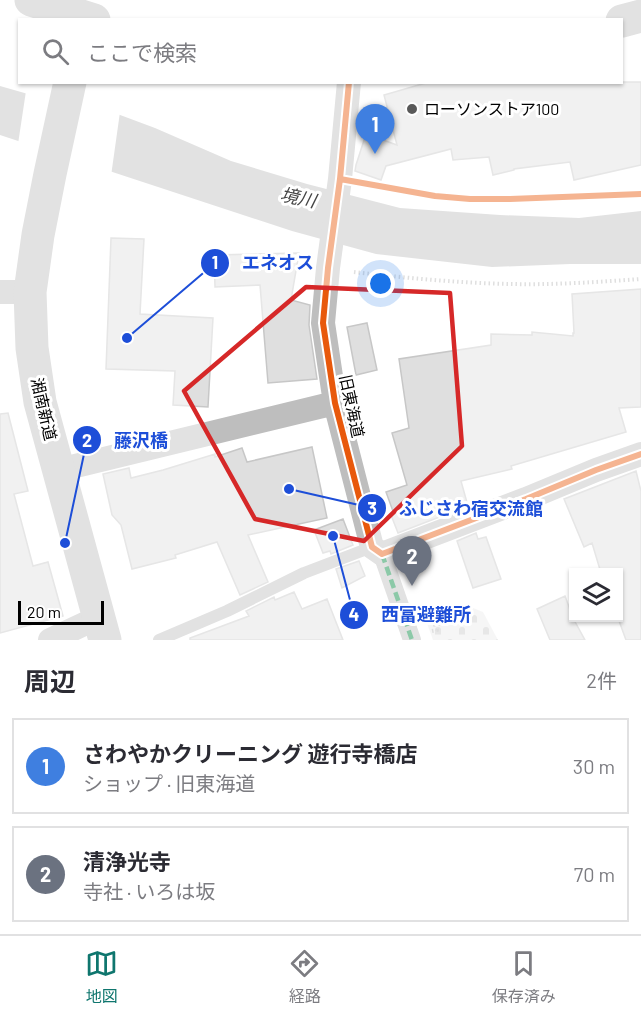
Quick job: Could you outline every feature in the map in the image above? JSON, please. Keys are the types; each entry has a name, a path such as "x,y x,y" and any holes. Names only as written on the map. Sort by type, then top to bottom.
{"main road":[{"path":"31,0 87,14"},
{"path":"623,20 641,16"},
{"name":"湘南新道","path":"70,84 38,235 15,292 32,348 40,402 102,629"}],"street":[{"path":"340,179 349,84"},
{"name":"旧東海道","path":"340,179 323,323 335,403 377,551"},
{"path":"59,470 335,403"},
{"path":"411,639 389,571 377,551 526,499 641,454"},
{"path":"50,640 102,629"}],"lane":[{"path":"159,640 227,611 304,573 377,551"}],"path":[{"path":"340,179 435,196 470,199 641,194"},
{"path":"328,268 419,279 512,284 641,279"},
{"path":"411,639 437,630 435,625 470,615"}],"highlighted area":[{"path":"306,287 450,293 462,446 364,541 255,519 184,391"}],"green space":[{"path":"466,605 483,612 498,640 433,640 425,618"}],"water":[{"name":"境川","path":"0,86 56,102 96,106 155,128 231,161 400,208 579,218 641,211 641,264 492,267 376,254 292,231 0,135"}],"pier":[{"path":"26,91 56,99 97,104 120,112 111,176 18,144"}],"building":[{"path":"623,82 641,82 641,165 574,180 570,162 514,169 493,175 489,157 453,160 451,149 386,166 381,180 355,171 366,134 397,145 384,95 422,84 623,84"},
{"path":"111,238 144,239 140,314 213,318 208,407 173,405 175,371 106,369"},
{"path":"299,253 291,300 310,305 309,325 317,379 268,383 260,285 215,287 214,255"},
{"path":"641,289 641,407 619,408 626,432 511,466 512,469 461,481 468,506 398,533 386,492 407,485 392,433 409,428 399,359 491,345 491,334 532,335 532,332 573,336 572,294"},
{"path":"367,323 377,370 356,375 347,327"},
{"path":"8,413 28,491 14,494 33,566 48,562 63,616 0,633 0,414"},
{"path":"312,447 327,518 248,535 268,582 240,595 217,542 175,555 176,558 132,569 121,525 112,515 103,474 129,468 131,478 242,448 247,462"},
{"path":"636,471 641,491 641,640 626,640 619,622 623,622 623,568 600,568 592,543 584,547 564,499"},
{"path":"343,519 353,545 331,554 330,551 323,553 314,530"},
{"path":"476,533 478,539 486,537 501,579 473,588 457,541"},
{"path":"359,561 365,576 342,588 336,569"},
{"path":"294,592 302,609 327,599 343,640 190,640 190,638 249,616 246,611 274,597 275,600"},
{"path":"565,596 569,607 569,622 575,622 585,640 550,640 537,609"}],"marked path":[{"path":"382,554 412,640"}],"cycle path":[{"path":"349,84 323,323 335,403 372,547 382,554 641,454"},
{"path":"340,179 435,196 470,199 641,194"}],"place":[{"name":"ローソンストア100","path":"412,109"},
{"name":"さわやかクリーニング 遊行寺橋店","path":"375,154"},
{"name":"エネオス","path":"127,338"},
{"name":"ふじさわ宿交流館","path":"289,489"},
{"name":"西富避難所","path":"333,536"},
{"name":"藤沢橋","path":"65,543"},
{"name":"清浄光寺","path":"412,586"}]}
